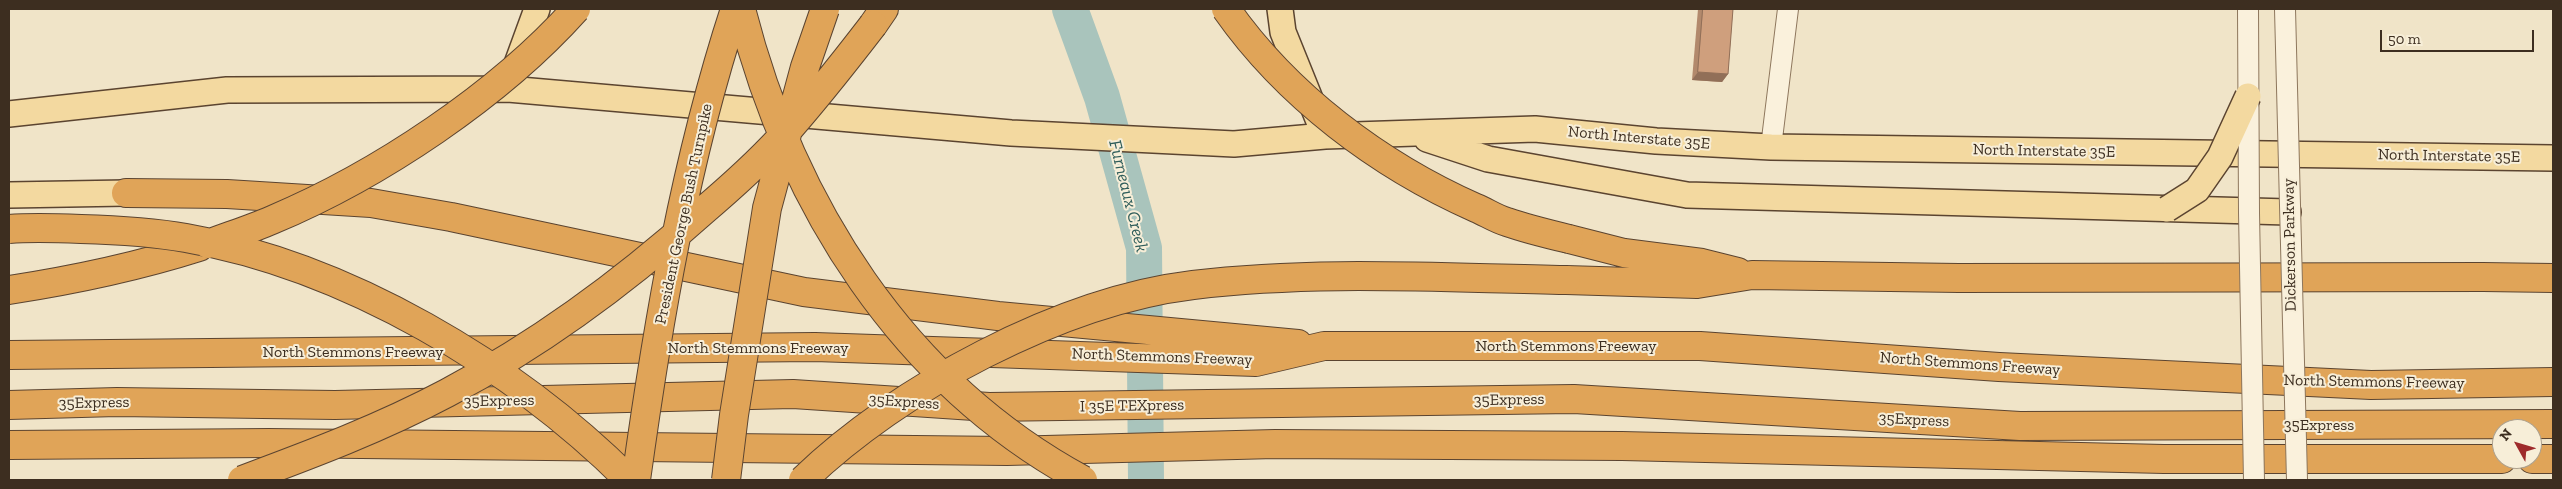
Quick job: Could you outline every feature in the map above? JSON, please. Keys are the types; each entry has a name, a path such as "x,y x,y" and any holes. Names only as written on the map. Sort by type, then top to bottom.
{"highway":[{"path":"9,290 146,264 271,221 330,194 385,162 439,126 501,79 576,9"},
{"name":"President George Bush Turnpike","path":"636,480 663,303 687,186 723,46 735,9"},
{"path":"741,9 765,92 792,159 848,262 888,317 919,352 1013,436 1084,480"},
{"path":"726,480 734,415 767,208 805,67 824,9"},
{"path":"242,480 378,427 447,394 527,347 604,293 672,239 779,140 828,84 884,9"},
{"path":"1226,9 1272,64 1314,105 1384,158 1448,196 1506,222 1624,253 1702,264 1752,274 1959,278 2553,278"},
{"path":"126,193 227,194 372,203 450,217 804,292 1255,351"},
{"path":"9,229 107,230 186,238 236,250 346,288 432,331 525,390 563,420 629,480"},
{"path":"803,480 869,426 966,365 1039,328 1136,296 1192,285 1270,278 1373,277 1697,284 1752,274"},
{"name":"North Stemmons Freeway","path":"9,355 815,347 1030,352 1255,351 1324,346 1700,346 1999,366 2371,385 2553,382"},
{"name":"35Express","path":"9,405 117,402 345,405 793,394 989,407"},
{"name":"35Express","path":"1275,405 1574,399 2020,426 2553,424"},
{"name":"I 35E TEXpress","path":"989,407 1275,405"},
{"path":"9,445 268,443 1007,451 1275,444 1631,446 2164,459 2492,459"}],"main road":[{"path":"508,89 537,9"},
{"path":"1282,21 1325,136"},
{"name":"North Interstate 35E","path":"9,114 227,90 508,89 1011,133 1234,144 1325,136 1535,129 1656,141 1771,147 2553,158"},
{"path":"2167,209 2196,190 2220,157 2248,96"},
{"path":"1410,134 1488,159 1687,195 2249,213 2288,212"},
{"path":"9,195 126,193"}],"street":[{"path":"1771,147 1788,9"},
{"path":"2248,9 2249,213 2254,480"},
{"name":"Dickerson Parkway","path":"2285,9 2288,212 2297,480"}],"building":[{"path":"1703,9 1733,9 1728,74 1698,72"}],"waterway":[{"name":"Furneaux Creek","path":"1070,9 1102,97 1144,248 1146,480"}]}
